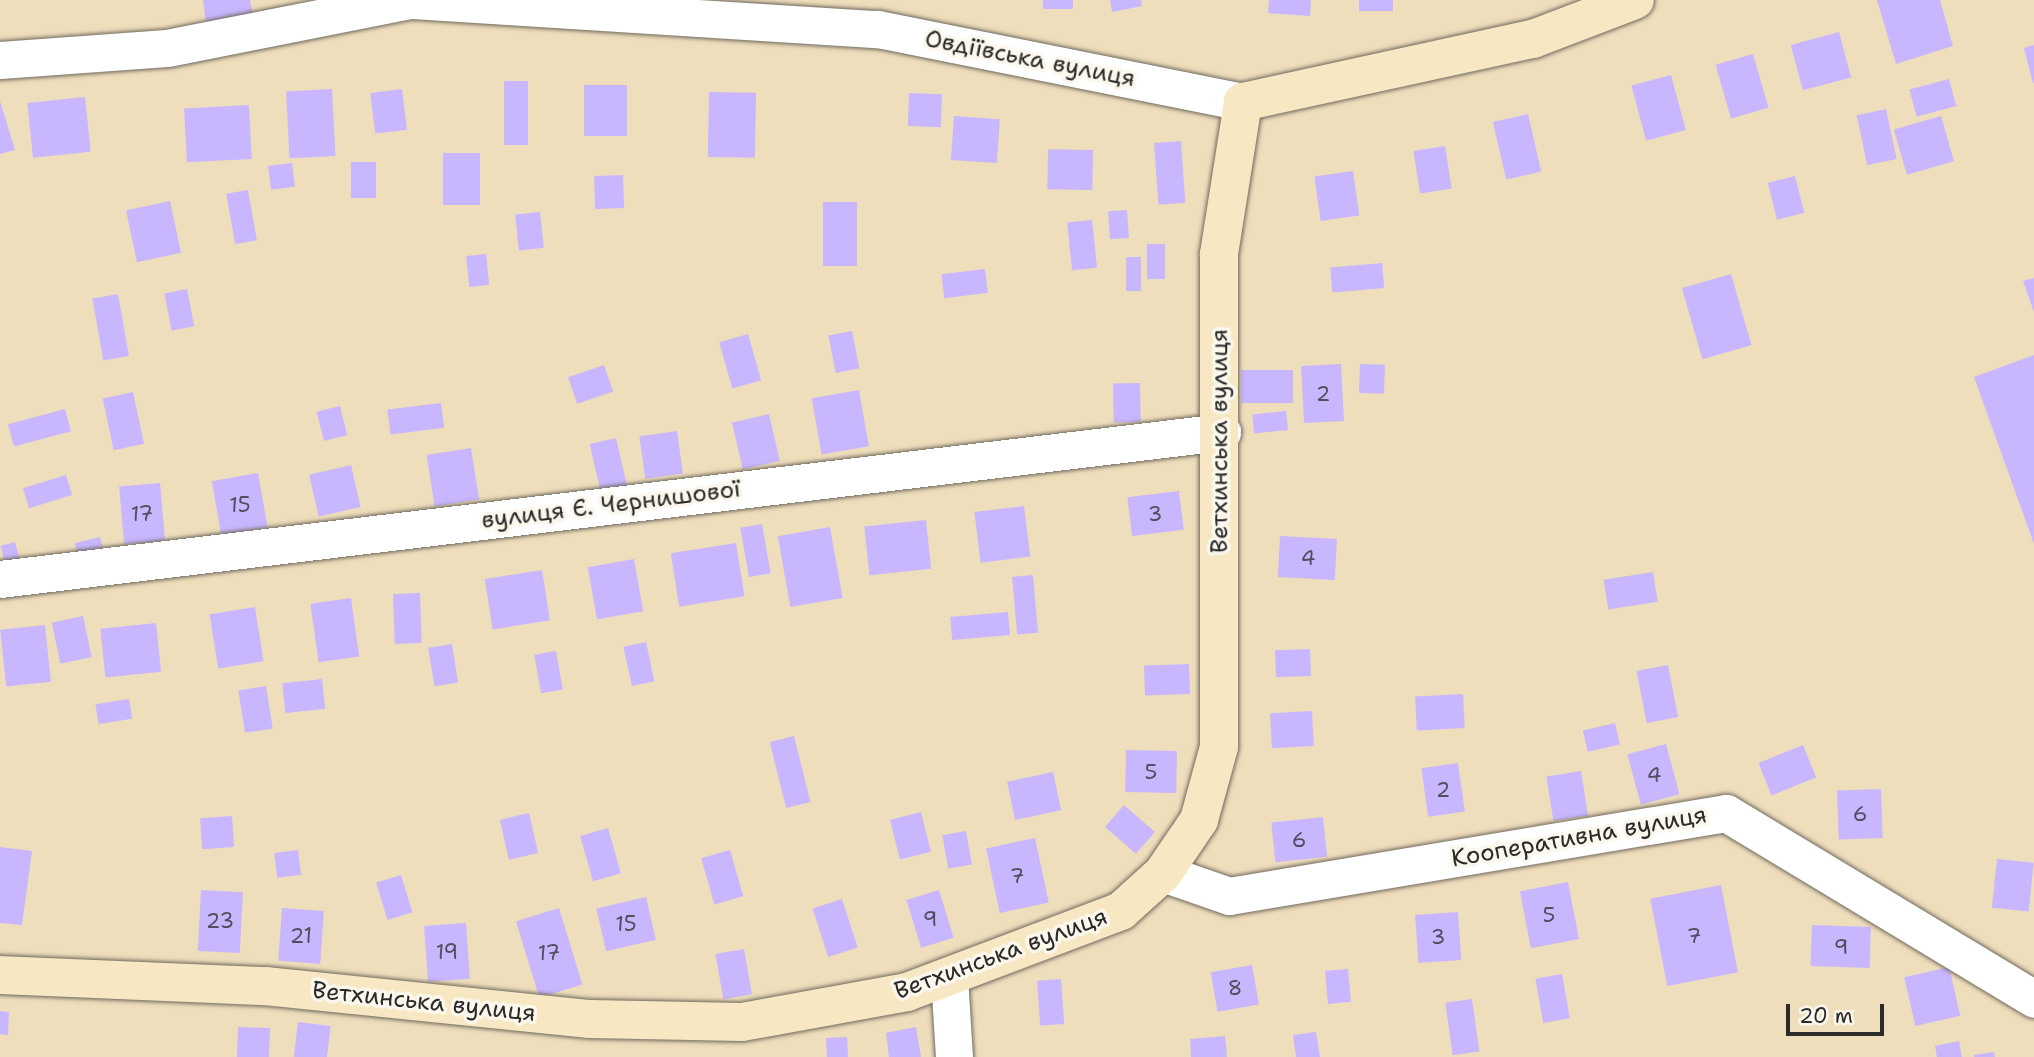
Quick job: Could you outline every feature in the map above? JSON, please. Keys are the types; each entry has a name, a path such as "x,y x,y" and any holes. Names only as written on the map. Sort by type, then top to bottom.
{"main road":[{"name":"Овдіївська вулиця","path":"1243,102 1533,39 1635,0"},
{"name":"Ветхинська вулиця","path":"0,975 265,986 590,1019 742,1022 907,992 1121,911 1163,873 1199,820 1219,747 1222,432 1219,254 1243,102"}],"street":[{"name":"Овдіївська вулиця","path":"0,60 167,48 410,0 878,29 1243,102"},
{"name":"вулиця Є. Чернишової","path":"0,579 1222,432"},
{"name":"Кооперативна вулиця","path":"1163,873 1229,896 1726,813 2034,999"},
{"path":"949,977 954,1057"}],"building":[{"path":"203,0 250,0 253,15 206,23"},
{"path":"1043,0 1073,0 1073,9 1043,9"},
{"path":"1110,0 1141,0 1142,6 1112,12"},
{"path":"1269,0 1311,0 1310,16 1268,13"},
{"path":"1359,0 1393,0 1393,11 1359,11"},
{"path":"1877,0 1940,0 1953,46 1896,64"},
{"path":"1839,32 1851,77 1803,90 1791,45"},
{"path":"2034,45 2034,83 2033,83 2024,48"},
{"path":"1753,54 1768,108 1731,119 1716,65"},
{"path":"1671,75 1686,130 1646,141 1631,86"},
{"path":"1949,79 1956,106 1917,117 1909,90"},
{"path":"504,81 528,81 528,145 504,145"},
{"path":"584,85 627,85 627,136 584,136"},
{"path":"332,89 336,156 290,158 286,91"},
{"path":"402,89 407,130 375,134 370,93"},
{"path":"709,92 756,93 755,158 708,157"},
{"path":"909,93 942,94 941,127 908,126"},
{"path":"85,97 91,152 33,158 27,103"},
{"path":"0,101 15,150 0,154"},
{"path":"249,105 252,159 187,162 184,108"},
{"path":"1886,109 1897,159 1867,165 1857,115"},
{"path":"1528,114 1541,171 1506,180 1493,122"},
{"path":"954,116 1000,119 997,163 951,160"},
{"path":"1941,116 1954,161 1907,175 1894,130"},
{"path":"1181,141 1185,203 1158,205 1154,143"},
{"path":"1445,146 1452,188 1420,193 1413,151"},
{"path":"1048,149 1093,150 1092,190 1047,189"},
{"path":"443,153 480,153 480,205 443,205"},
{"path":"351,162 376,162 376,198 351,198"},
{"path":"292,163 295,187 271,190 268,166"},
{"path":"1353,171 1359,216 1321,221 1314,176"},
{"path":"623,175 624,208 595,209 594,176"},
{"path":"1795,176 1804,213 1777,220 1768,183"},
{"path":"248,190 257,240 235,244 226,194"},
{"path":"170,201 181,253 137,262 126,210"},
{"path":"823,202 857,202 857,266 823,266"},
{"path":"1127,210 1129,238 1110,239 1108,211"},
{"path":"540,212 544,248 519,250 515,215"},
{"path":"1092,220 1097,268 1072,270 1067,223"},
{"path":"1147,244 1165,244 1165,279 1147,279"},
{"path":"486,254 489,285 469,287 466,256"},
{"path":"1126,257 1141,257 1141,291 1126,291"},
{"path":"1382,263 1384,288 1332,292 1330,268"},
{"path":"985,269 988,293 944,298 941,274"},
{"path":"1731,274 1751,345 1702,359 1682,288"},
{"path":"2034,278 2034,312 2023,281"},
{"path":"187,289 194,326 172,331 164,293"},
{"path":"118,294 129,356 103,361 92,299"},
{"path":"852,331 859,368 836,373 828,336"},
{"path":"748,334 761,380 732,388 719,342"},
{"path":"2034,355 2034,544 1974,377"},
{"path":"1341,364 1344,421 1304,423 1301,366"},
{"path":"1360,364 1385,365 1384,394 1359,393"},
{"path":"604,365 613,391 577,404 568,377"},
{"path":"1241,370 1293,370 1293,403 1241,403"},
{"path":"1113,383 1140,383 1141,422 1114,422"},
{"path":"859,390 869,446 822,454 812,398"},
{"path":"133,392 144,444 114,450 103,398"},
{"path":"441,403 444,428 390,434 387,410"},
{"path":"340,406 347,435 324,441 317,412"},
{"path":"65,409 71,431 14,446 8,424"},
{"path":"1286,411 1288,430 1254,433 1252,415"},
{"path":"769,414 780,461 743,469 732,423"},
{"path":"677,431 683,474 645,479 639,436"},
{"path":"616,438 627,488 601,494 590,444"},
{"path":"471,448 479,499 435,506 427,455"},
{"path":"351,465 361,507 319,517 309,475"},
{"path":"258,473 268,527 221,535 212,481"},
{"path":"66,475 72,495 29,508 23,488"},
{"path":"160,483 165,541 124,544 119,487"},
{"path":"1179,491 1184,530 1132,536 1127,497"},
{"path":"1024,506 1030,557 981,563 974,512"},
{"path":"926,520 931,569 869,575 864,526"},
{"path":"762,524 771,573 749,577 740,528"},
{"path":"830,527 843,598 790,607 778,536"},
{"path":"1280,536 1337,539 1335,580 1278,577"},
{"path":"100,537 106,561 81,568 75,543"},
{"path":"15,542 23,572 9,576 1,546"},
{"path":"736,543 744,596 679,607 671,553"},
{"path":"634,559 643,611 597,619 588,567"},
{"path":"542,570 550,620 493,629 485,579"},
{"path":"1653,572 1658,602 1608,609 1604,580"},
{"path":"1033,575 1038,633 1017,635 1012,577"},
{"path":"420,593 422,643 395,644 393,594"},
{"path":"351,598 359,656 319,662 310,604"},
{"path":"255,607 264,661 218,669 210,614"},
{"path":"1008,612 1010,635 952,640 950,617"},
{"path":"83,616 92,657 60,664 52,623"},
{"path":"156,623 161,672 105,678 100,629"},
{"path":"45,625 51,682 6,686 0,630"},
{"path":"646,642 654,681 632,686 624,647"},
{"path":"452,644 458,683 434,686 428,648"},
{"path":"1310,649 1311,676 1276,677 1275,650"},
{"path":"556,651 563,689 541,693 534,655"},
{"path":"1189,664 1190,694 1145,696 1144,666"},
{"path":"1668,665 1678,717 1647,723 1637,671"},
{"path":"322,679 325,709 285,713 282,683"},
{"path":"266,686 273,728 245,733 238,690"},
{"path":"1463,694 1465,728 1417,730 1415,697"},
{"path":"129,699 132,719 99,724 95,704"},
{"path":"1312,711 1314,746 1272,748 1270,713"},
{"path":"1615,723 1620,744 1588,752 1583,730"},
{"path":"794,736 810,802 786,808 770,742"},
{"path":"1666,744 1679,794 1641,805 1627,754"},
{"path":"1803,745 1816,777 1772,795 1758,763"},
{"path":"1126,750 1177,751 1176,793 1125,792"},
{"path":"1458,763 1465,812 1428,817 1421,768"},
{"path":"1581,771 1588,815 1553,821 1546,776"},
{"path":"1053,772 1061,810 1015,820 1007,782"},
{"path":"1881,789 1883,838 1839,840 1837,791"},
{"path":"1124,805 1155,832 1136,854 1105,827"},
{"path":"921,812 931,852 900,860 890,820"},
{"path":"529,813 538,853 509,860 500,820"},
{"path":"232,816 234,847 202,849 200,818"},
{"path":"1323,817 1327,857 1275,862 1271,822"},
{"path":"608,828 621,873 593,881 580,836"},
{"path":"966,831 972,864 948,869 942,835"},
{"path":"1035,838 1049,903 1000,913 986,848"},
{"path":"0,847 32,851 22,925 0,923"},
{"path":"298,850 301,875 277,878 274,853"},
{"path":"730,850 743,896 714,904 701,858"},
{"path":"1997,859 2034,863 2029,912 1992,908"},
{"path":"401,875 412,912 388,920 376,883"},
{"path":"1568,882 1579,939 1531,948 1520,891"},
{"path":"1721,885 1738,972 1667,986 1650,899"},
{"path":"201,890 243,892 240,953 198,951"},
{"path":"939,890 954,938 921,948 906,900"},
{"path":"646,897 656,940 606,951 596,908"},
{"path":"842,899 858,948 828,957 813,909"},
{"path":"282,908 324,911 320,964 278,961"},
{"path":"559,908 582,985 539,998 516,921"},
{"path":"1458,912 1461,960 1418,963 1415,915"},
{"path":"466,923 470,979 428,982 424,926"},
{"path":"1812,925 1871,927 1870,968 1811,966"},
{"path":"744,949 752,994 723,999 715,954"},
{"path":"1252,965 1259,1004 1218,1012 1211,972"},
{"path":"1949,967 1960,1016 1915,1026 1904,977"},
{"path":"1348,969 1351,1002 1328,1004 1325,971"},
{"path":"1562,974 1570,1018 1543,1023 1535,979"},
{"path":"1061,979 1064,1024 1040,1026 1037,981"},
{"path":"1472,999 1479,1051 1453,1055 1445,1003"},
{"path":"0,1011 9,1012 8,1035 0,1034"},
{"path":"298,1022 331,1026 327,1057 294,1057"},
{"path":"238,1027 270,1028 269,1057 237,1057"},
{"path":"916,1027 921,1057 889,1057 886,1033"},
{"path":"1316,1032 1320,1057 1296,1057 1293,1035"},
{"path":"1225,1036 1227,1057 1191,1057 1190,1039"},
{"path":"847,1037 848,1057 827,1057 826,1038"},
{"path":"1959,1041 1962,1057 1937,1057 1935,1046"},
{"path":"1994,1052 1995,1057 1974,1057 1974,1055"}]}
